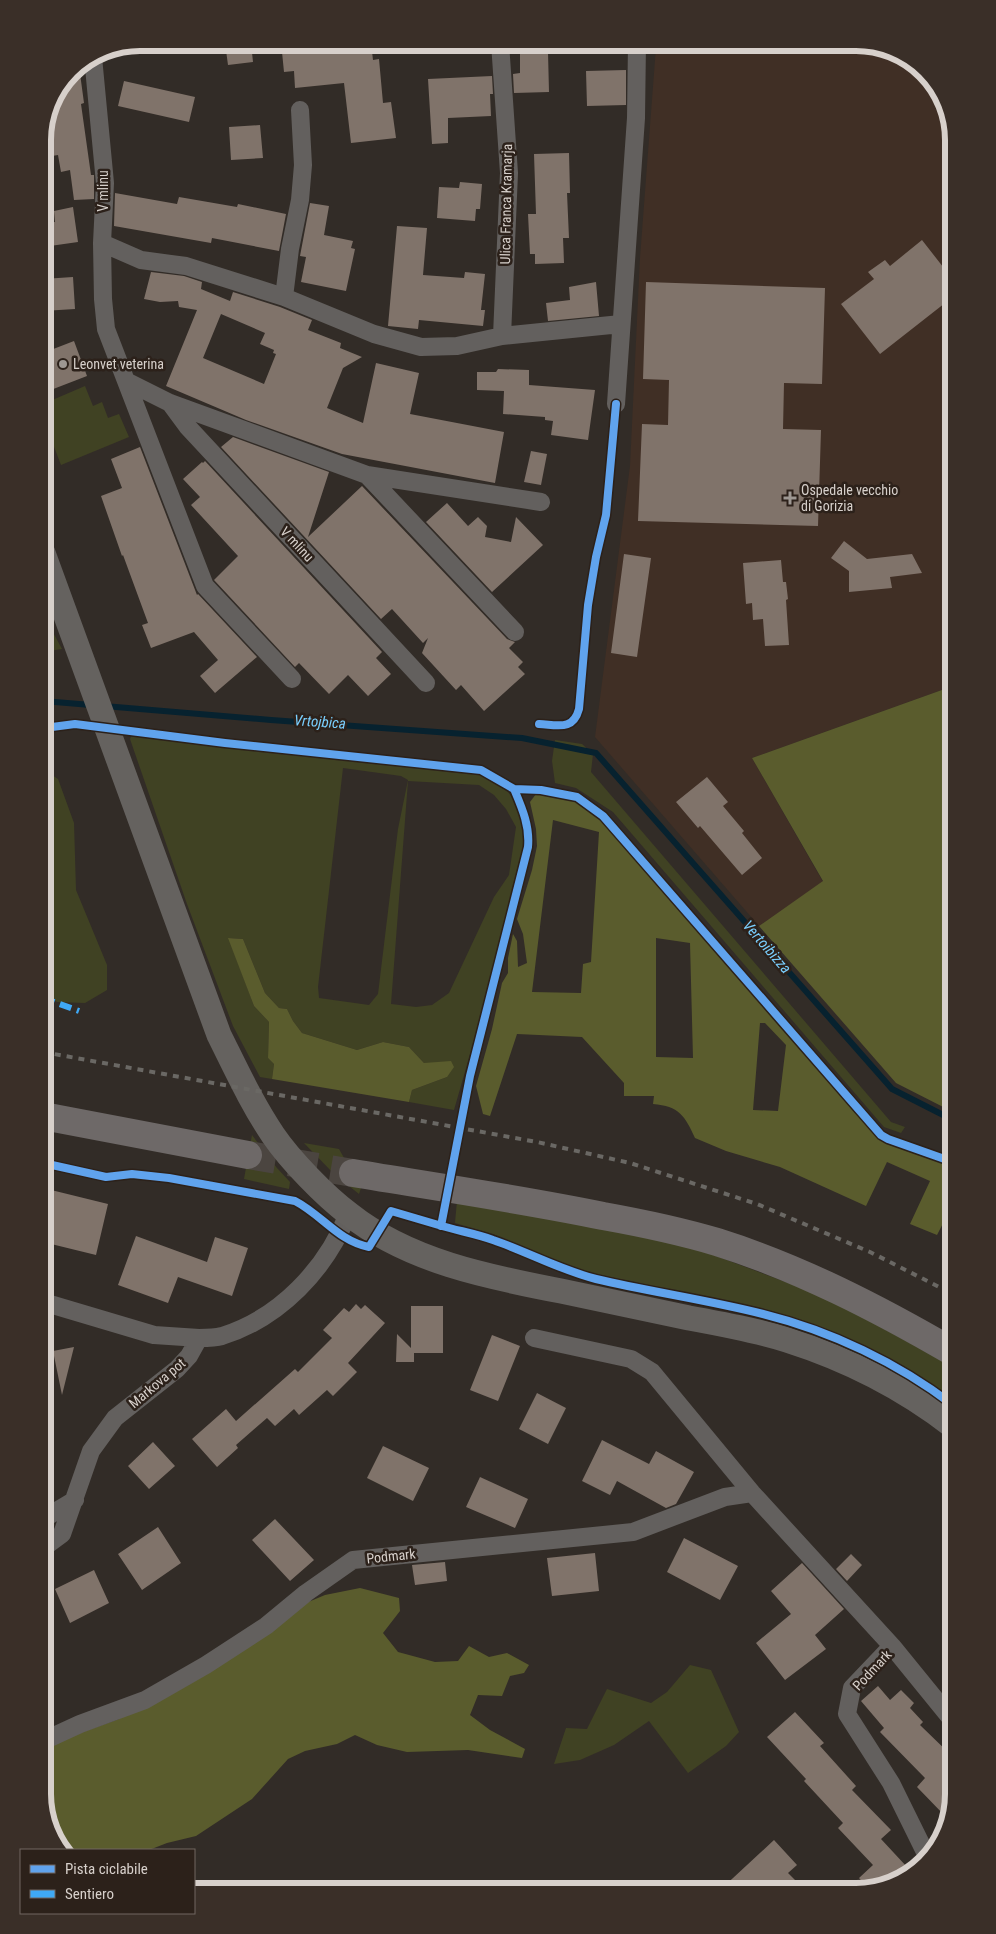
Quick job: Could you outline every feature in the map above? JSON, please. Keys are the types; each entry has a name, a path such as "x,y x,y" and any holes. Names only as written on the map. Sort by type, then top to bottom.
{"main road":[{"path":"51,1118 248,1155"},
{"path":"353,1173 575,1210 668,1228 716,1242 783,1266 856,1299 945,1347"}],"street":[{"name":"Ulica Franca Kramarja","path":"501,51 509,173 502,336"},
{"path":"616,404 636,118 637,51"},
{"name":"V mlinu","path":"94,64 105,183 102,299 106,329 205,586 292,679"},
{"path":"284,297 290,249 300,200 303,165 300,110"},
{"path":"102,244 142,260 186,266 284,297 374,334 421,347 457,346 502,336 621,324"},
{"name":"V mlinu","path":"128,382 170,403 367,475 541,502"},
{"name":"V mlinu","path":"170,403 187,426 426,683"},
{"name":"V mlinu","path":"367,475 515,632"},
{"path":"51,576 108,737 219,1035 244,1086 274,1137 311,1179 348,1214 389,1240 425,1257 454,1266 541,1287 730,1326 788,1340 847,1362 888,1382 945,1420"},
{"path":"51,1305 154,1335 199,1338 221,1337 252,1323 282,1304 312,1274 339,1235 348,1214"},
{"name":"Markova pot","path":"51,1542 62,1534 91,1452 115,1418 177,1369 189,1356 199,1338"},
{"path":"534,1338 631,1359 652,1372 752,1493 892,1646"},
{"name":"Podmark","path":"51,1737 145,1700 206,1665 266,1626 306,1593 354,1560 632,1532 725,1497 752,1493"},
{"path":"51,1514 75,1500"},
{"name":"Podmark","path":"925,1850 891,1783 846,1714 852,1688 892,1646 945,1710"}],"shaded area":[{"name":"Ospedale vecchio di Gorizia","path":"656,51 861,51 884,56 905,66 919,77 933,96 943,123 945,141 945,689 752,758 823,882 759,926 595,737 630,466 640,258"}],"green space":[{"path":"85,386 93,406 102,402 108,418 119,414 129,437 61,465 51,439 51,401"},
{"path":"51,629 62,649 51,651"},
{"path":"945,689 945,1108 896,1083 759,926 823,881 752,758"},
{"path":"133,732 203,745 473,773 488,778 508,792 517,804 527,831 525,859 454,1110 409,1102 412,1090 447,1077 424,1063 409,1047 383,1042 357,1050 302,1033 287,1009 279,1008 265,993 243,939 229,938 254,1006 269,1022 268,1058 274,1064 272,1079 260,1077 233,1026 187,904 130,739","holes":["343,768 401,776 408,780 398,829 378,994 369,1005 319,998 318,987","408,781 479,785 494,795 506,809 516,827 509,875 494,897 449,993 432,1005 416,1007 391,1004"]},
{"path":"555,740 582,744 593,754 591,772 891,1122 905,1127 901,1133 884,1127 613,812 576,788 555,783 552,761"},
{"path":"51,774 58,779 74,823 76,890 107,965 107,990 85,1003 57,1002 51,998"},
{"path":"536,794 566,798 583,805 599,816 855,1113 884,1141 902,1149 945,1162 945,1220 937,1235 910,1224 930,1181 887,1162 866,1206 780,1167 726,1151 695,1138 680,1113 669,1107 653,1104 654,1096 624,1096 624,1083 582,1037 517,1034 490,1116 483,1114 476,1086 492,1029 502,983 508,973 508,958 513,934 517,941 518,967 527,963 523,934 517,919 532,870 537,846 536,829 530,802","holes":["553,820 599,832 591,962 583,964 581,993 532,992","656,938 690,943 693,1058 656,1057","760,1023 765,1023 786,1045 778,1111 753,1110"]},
{"path":"228,938 243,939 265,993 279,1008 287,1009 302,1033 357,1050 383,1042 409,1047 424,1063 451,1061 454,1067 447,1077 412,1090 409,1102 272,1079 274,1064 268,1058 269,1022 254,1006"},
{"path":"252,1135 290,1182 289,1189 244,1179"},
{"path":"304,1143 339,1149 361,1188 359,1194 334,1174"},
{"path":"457,1201 638,1235 700,1250 807,1290 864,1318 945,1363 945,1393 902,1365 819,1327 772,1311 591,1273 558,1264 493,1234 455,1223"},
{"path":"360,1588 399,1598 400,1611 383,1633 398,1652 435,1662 458,1661 469,1646 489,1657 507,1653 529,1665 524,1673 510,1676 502,1696 478,1695 470,1715 490,1730 525,1749 522,1758 468,1750 407,1752 377,1745 355,1735 337,1744 305,1751 288,1759 252,1799 196,1836 152,1849 71,1849 63,1838 54,1817 51,1793 51,1743 119,1719 294,1608 325,1595"},
{"path":"690,1665 711,1670 739,1732 726,1746 688,1773 649,1721 614,1745 580,1760 554,1764 566,1728 587,1729 607,1689 651,1703 667,1692"}],"building":[{"path":"226,51 252,51 253,62 228,65"},
{"path":"372,51 373,60 379,59 383,103 391,102 396,138 351,143 344,83 295,88 294,71 284,72 282,52"},
{"path":"548,52 549,92 514,93 513,74 520,73 520,53"},
{"path":"626,70 626,105 587,106 586,71"},
{"path":"80,74 84,103 81,104 91,175 94,175 94,199 74,200 70,170 61,172 58,155 51,156 51,135 54,117 66,91"},
{"path":"492,76 493,94 490,94 491,116 448,118 448,143 432,144 428,79"},
{"path":"124,81 195,97 189,122 118,106"},
{"path":"260,125 263,158 231,160 229,127"},
{"path":"569,153 570,193 567,193 569,238 563,238 564,263 535,264 535,254 530,254 528,214 536,214 534,154"},
{"path":"460,182 482,184 480,209 476,209 475,221 437,218 439,187 459,188"},
{"path":"115,193 177,204 179,197 237,207 238,204 286,214 279,251 212,238 211,243 114,226"},
{"path":"310,203 329,206 324,235 353,241 351,248 355,249 346,291 301,282 306,257 300,256"},
{"path":"73,207 78,242 51,246 51,222 55,222 54,211"},
{"path":"397,226 427,228 423,275 464,278 465,272 485,274 481,310 485,310 483,326 419,320 418,329 388,326"},
{"path":"922,240 945,269 945,303 880,354 841,304 874,279 868,272 885,260 890,266"},
{"path":"151,272 184,276 202,282 201,289 230,301 233,292 280,307 312,320 308,330 341,343 340,348 362,357 343,368 327,408 363,423 376,363 419,373 410,414 504,432 495,483 342,454 246,420 166,386 197,310 179,307 178,301 160,302 144,299","holes":["221,314 265,333 260,344 274,350 273,353 276,354 264,384 203,358"]},
{"path":"73,277 75,309 51,310 51,278"},
{"path":"596,282 599,316 548,321 546,303 570,300 569,287"},
{"path":"646,282 825,288 822,384 784,383 783,429 821,430 818,526 638,521 642,424 668,425 669,380 643,379"},
{"name":"Leonvet veterina","path":"74,341 87,376 51,390 51,350"},
{"path":"498,369 529,370 529,385 595,390 588,440 551,435 553,421 545,420 545,417 503,414 504,391 477,390 477,372 496,372"},
{"path":"233,437 329,472 308,537 362,486 507,639 515,642 509,648 523,662 518,667 525,674 484,711 461,685 456,690 422,653 428,638 423,643 392,609 381,619 221,447"},
{"path":"140,447 197,595 257,657 215,693 200,676 218,660 194,632 151,648 142,625 148,623 101,496 122,488 111,459"},
{"path":"531,451 547,454 541,485 524,482"},
{"path":"205,461 382,652 376,658 391,674 368,696 348,675 329,694 299,663 295,667 214,580 238,556 191,505 200,497 183,479"},
{"path":"447,503 468,526 478,517 487,526 485,537 511,542 516,517 543,545 492,592 426,522"},
{"path":"844,541 867,559 912,554 922,573 890,577 892,588 849,592 849,571 831,558"},
{"path":"624,554 651,558 637,657 611,653"},
{"path":"781,560 783,582 786,582 788,599 786,600 789,645 765,646 763,619 753,620 752,603 746,604 743,563"},
{"path":"707,777 728,802 723,806 744,831 742,833 762,858 742,875 700,826 698,828 676,802"},
{"path":"51,1190 108,1204 96,1255 51,1244"},
{"path":"136,1236 207,1262 215,1237 248,1248 232,1296 178,1277 168,1303 118,1285"},
{"path":"356,1304 361,1309 365,1305 385,1323 348,1363 357,1372 333,1396 327,1390 299,1415 294,1409 275,1426 267,1418 236,1445 238,1448 217,1467 192,1439 226,1409 236,1421 295,1369 298,1372 332,1338 323,1330 344,1308 349,1312"},
{"path":"411,1306 443,1306 443,1353 414,1353 414,1362 396,1362 397,1334 411,1348"},
{"path":"492,1335 520,1346 498,1401 470,1390"},
{"path":"74,1347 62,1395 53,1351"},
{"path":"537,1393 566,1408 548,1444 519,1429"},
{"path":"602,1440 649,1464 656,1451 694,1472 676,1504 666,1508 617,1481 610,1495 582,1481"},
{"path":"153,1442 175,1466 149,1489 128,1466"},
{"path":"383,1446 429,1468 413,1501 367,1478"},
{"path":"480,1477 528,1499 515,1528 466,1507"},
{"path":"275,1519 314,1560 290,1581 252,1540"},
{"path":"158,1527 181,1563 142,1590 118,1554"},
{"path":"684,1538 738,1566 720,1600 667,1572"},
{"path":"595,1553 599,1591 552,1596 547,1558"},
{"path":"851,1554 862,1565 847,1581 836,1569"},
{"path":"445,1562 447,1581 415,1585 412,1565"},
{"path":"802,1563 844,1609 815,1635 826,1649 785,1680 756,1643 791,1614 771,1591"},
{"path":"94,1570 109,1603 70,1623 55,1589"},
{"path":"878,1686 890,1700 901,1690 914,1703 910,1708 923,1722 920,1725 945,1749 945,1793 943,1813 917,1787 925,1778 880,1732 884,1728 861,1701"},
{"path":"795,1712 824,1743 820,1746 856,1786 852,1790 891,1830 881,1839 907,1867 890,1876 863,1882 859,1878 873,1865 838,1828 843,1823 767,1737"},
{"path":"774,1840 797,1865 788,1873 798,1883 728,1883"}],"waterway":[{"name":"Vrtojbica","path":"51,702 91,705"},
{"name":"Vertoibizza","path":"104,706 522,738 596,753 892,1089 945,1116"}],"tunnel":[{"path":"248,1155 353,1173"}],"railway":[{"path":"51,1053 537,1142 630,1163 757,1204 870,1252 945,1290"}],"marked path":[{"path":"51,1001 79,1011"}],"cycle path":[{"path":"539,724 569,724 573,721 579,709 588,605 596,557 606,515 616,404"},
{"path":"51,728 75,724 225,743 481,770 514,789 541,790 577,797 603,816 881,1135 945,1159"},
{"path":"441,1226 470,1076 528,847 527,824 514,789"},
{"path":"51,1165 106,1177 132,1174 169,1178 295,1201 339,1234 358,1244 369,1247 391,1211 487,1238 570,1271 596,1279 742,1309 814,1329 887,1362 910,1375 945,1399"}],"place":[{"name":"Leonvet veterina","path":"63,364"},
{"name":"Ospedale vecchio di Gorizia","path":"790,498"}]}
